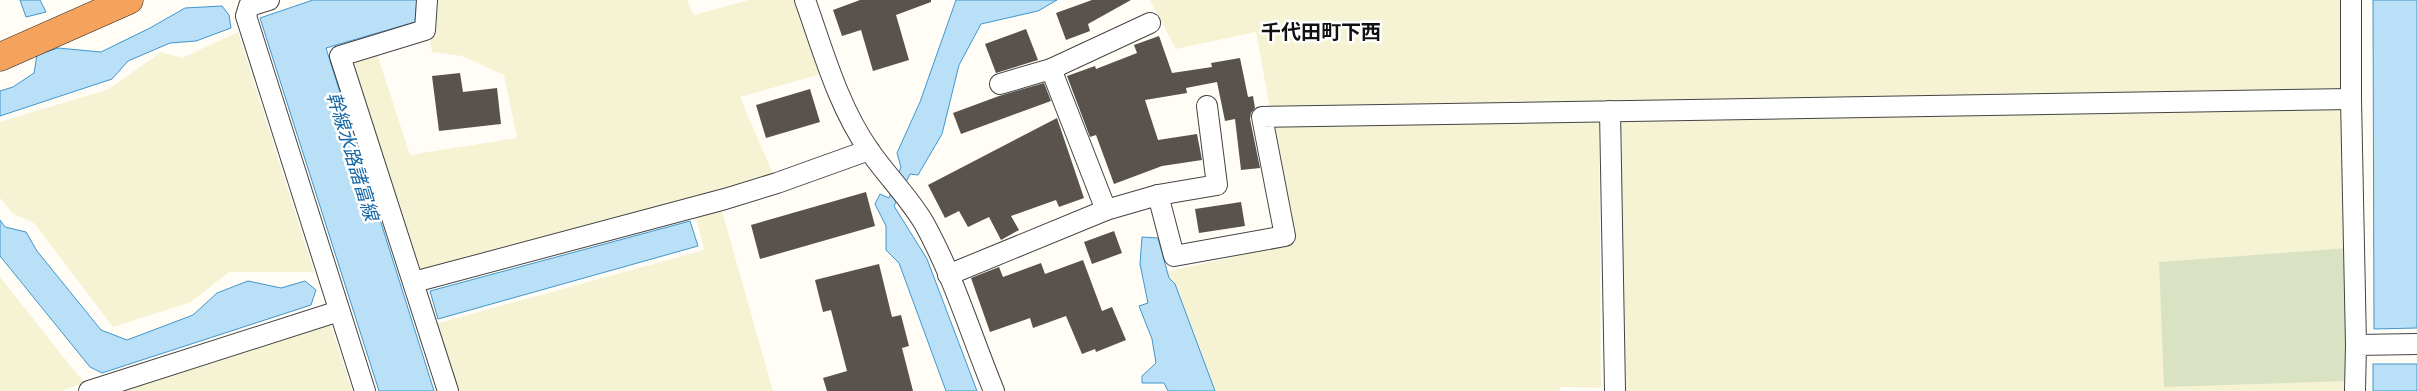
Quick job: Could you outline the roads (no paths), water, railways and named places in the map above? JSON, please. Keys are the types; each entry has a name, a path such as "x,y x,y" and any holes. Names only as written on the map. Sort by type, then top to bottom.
{"highway":[{"path":"0,57 129,0"}],"street":[{"path":"269,0 250,6 246,16 365,391"},
{"path":"427,0 425,30 340,56 448,391"},
{"path":"804,0 830,71 868,150 898,186 923,222 948,274 994,391"},
{"path":"2351,0 2350,99 2356,391"},
{"path":"1000,84 1051,69 1150,23"},
{"path":"1051,69 1106,210"},
{"path":"1158,196 1174,256 1285,236 1262,117 2350,99"},
{"path":"948,274 1106,210 1158,196 1217,185 1207,106"},
{"path":"1610,111 1615,391"},
{"path":"414,282 725,199 777,183 868,150"},
{"path":"89,391 340,311"},
{"path":"2356,345 2413,344"}],"water":[{"path":"20,0 40,0 46,12 26,17"},
{"name":"幹線水路諸富線","path":"313,0 417,0 415,22 326,48 434,391 379,391 260,18"},
{"path":"956,0 1057,0 1038,11 981,24 959,65 942,134 918,175 910,174 894,206 927,259 977,391 946,391 899,263 886,250 886,226 875,204 880,194 889,198 901,167 897,153 920,102"},
{"path":"2373,0 2417,0 2417,328 2374,329"},
{"path":"222,6 229,15 231,28 196,41 170,43 128,61 112,79 0,116 0,91 13,87 34,73 37,55 58,48 101,52 185,8"},
{"path":"0,220 5,227 26,232 37,251 101,330 127,340 193,315 217,293 248,281 281,288 305,281 316,290 311,305 102,373 90,367 0,256"},
{"path":"690,221 698,246 438,319 430,291"},
{"path":"1142,237 1158,238 1169,278 1175,284 1215,391 1168,391 1164,383 1142,383 1142,376 1156,363 1152,339 1139,306 1148,303 1140,264"},
{"path":"2373,364 2417,364 2417,391 2373,391"}],"district":[{"name":"千代田町下西","path":"1321,31"}]}
